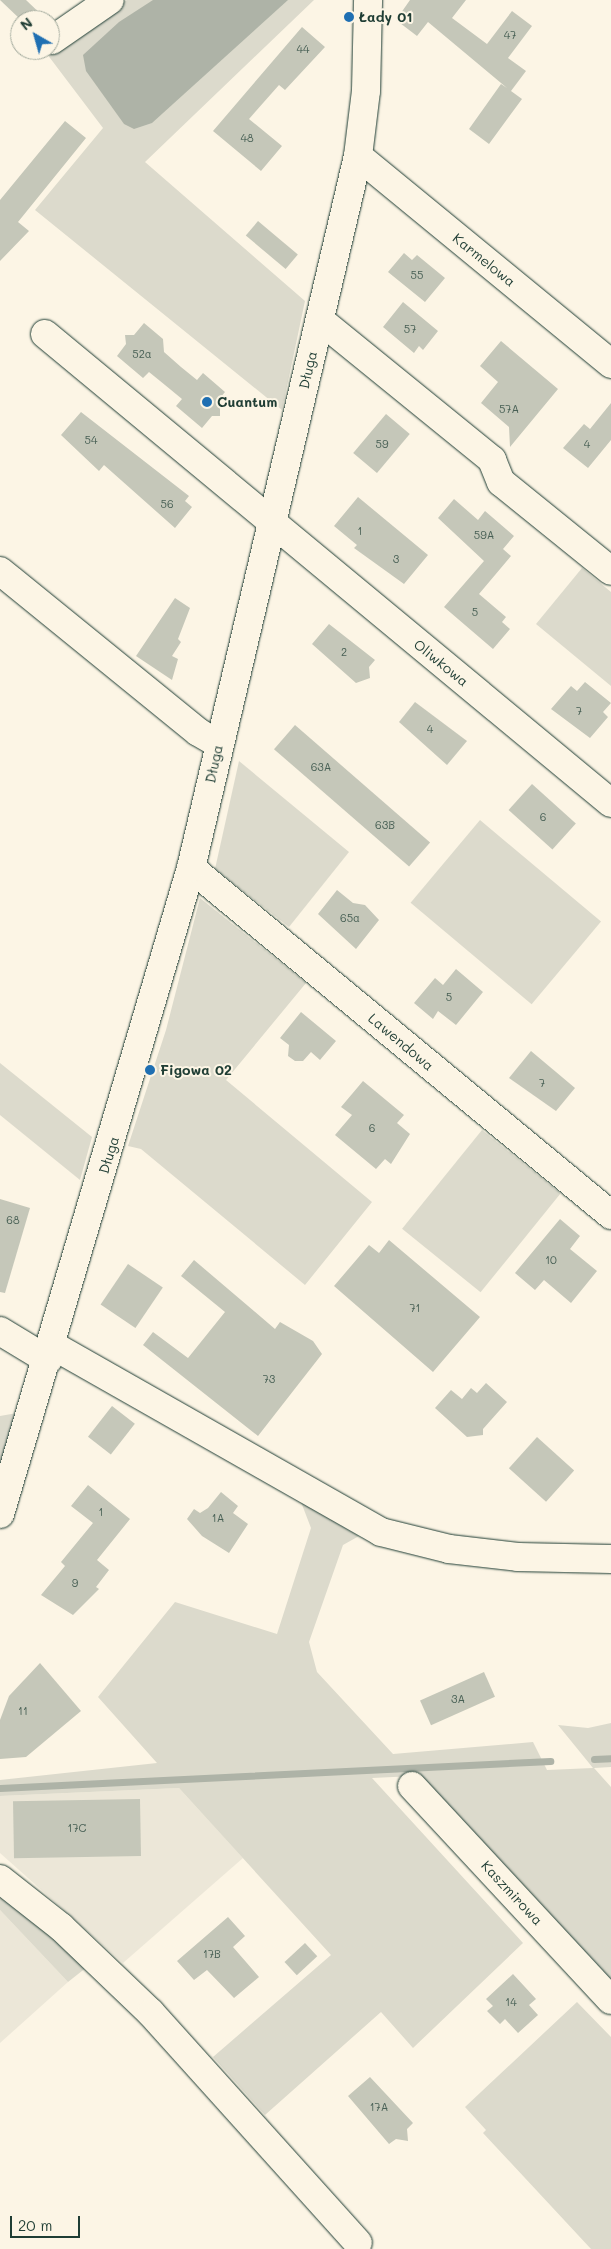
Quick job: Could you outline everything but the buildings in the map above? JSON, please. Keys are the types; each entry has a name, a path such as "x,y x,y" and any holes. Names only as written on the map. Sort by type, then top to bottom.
{"street":[{"path":"60,34 110,0"},
{"name":"Długa","path":"0,1514 50,1352 191,868 358,156 366,91 368,0"},
{"name":"Karmelowa","path":"358,156 611,364"},
{"path":"320,320 492,460 501,482 611,571"},
{"name":"Oliwkowa","path":"45,334 611,803"},
{"path":"0,571 198,732 219,744"},
{"name":"Lawendowa","path":"191,868 611,1215"},
{"path":"0,1330 50,1352 381,1532 488,1554 611,1559"},
{"name":"Kaszmirowa","path":"412,1786 611,2000"},
{"path":"0,1879 61,1927 151,2014 358,2243"}],"shaded area":[{"path":"127,0 314,0 145,162 305,301 282,410 35,210 103,128 52,60 60,60 60,45"},
{"path":"153,0 288,0 152,123 134,129 124,124 86,71 83,55 119,22"},
{"path":"582,568 611,592 611,686 536,624"},
{"path":"239,761 349,852 289,927 215,869"},
{"path":"480,820 601,922 532,1004 411,903"},
{"path":"200,898 306,983 226,1080 372,1202 305,1285 141,1149 128,1146 166,1030"},
{"path":"0,1063 92,1137 80,1180 0,1115"},
{"path":"482,1130 560,1194 481,1292 402,1229"},
{"path":"17,1413 0,1468 0,1416"},
{"path":"301,1502 359,1536 343,1545 309,1642 317,1672 393,1754 533,1742 547,1770 593,1768 558,1725 588,1728 611,1723 611,1767 594,1768 611,1787 611,1988 415,1776 372,1778 523,1943 413,2048 381,2012 265,2115 213,2057 331,1955 179,1788 0,1796 0,1780 157,1763 98,1697 175,1602 277,1634 311,1528"},
{"path":"179,1788 243,1858 123,1963 0,1853 0,1796"},
{"path":"0,1890 87,1967 68,1982 0,1910"},
{"path":"0,1910 68,1982 0,2043"},
{"path":"577,2002 611,2037 611,2249 591,2249 483,2133 486,2130 465,2107"}],"waterway":[{"path":"594,1759 611,1758"},
{"path":"0,1788 550,1761"}],"place":[{"name":"Łady 01","path":"349,17"},
{"name":"Cuantum","path":"207,402"},
{"name":"Figowa 02","path":"150,1070"}]}
